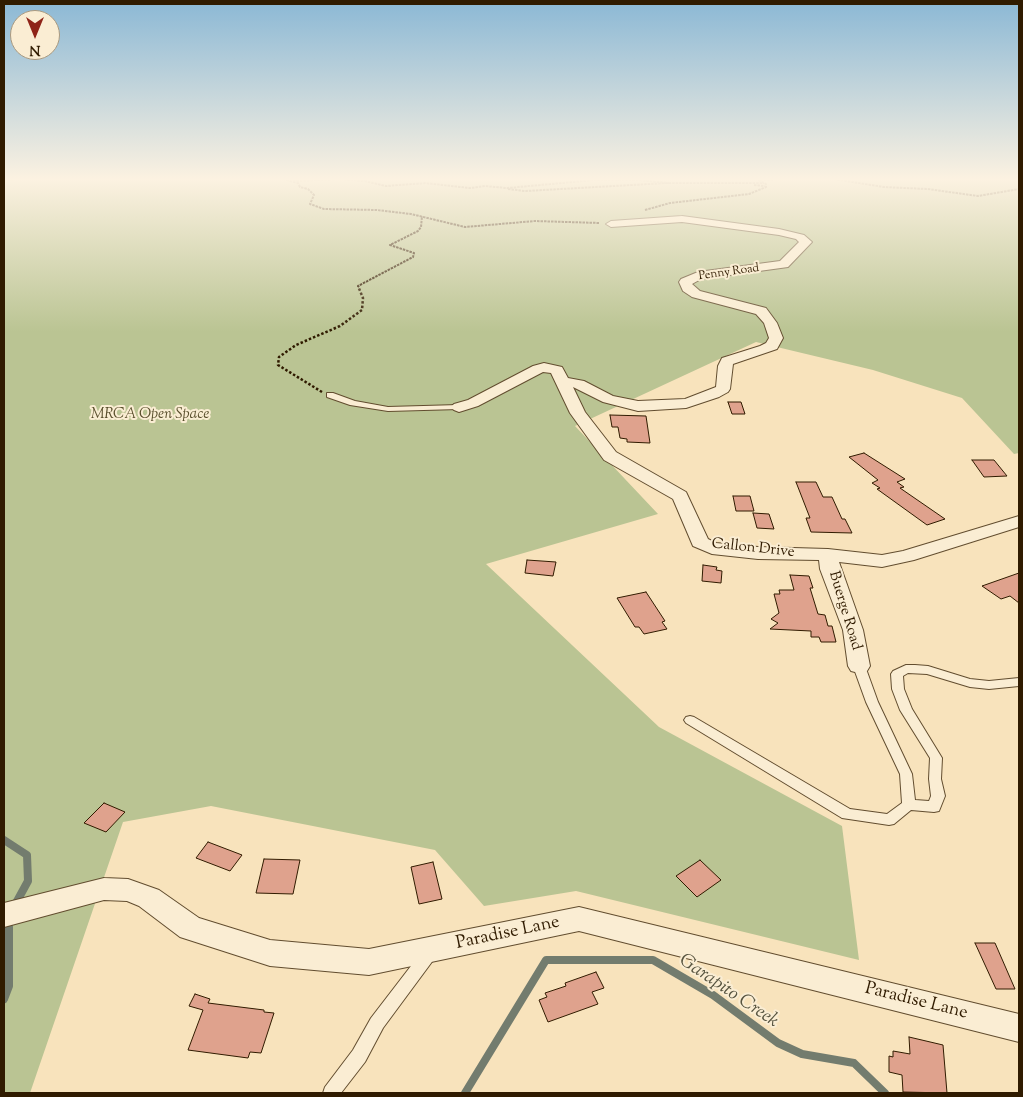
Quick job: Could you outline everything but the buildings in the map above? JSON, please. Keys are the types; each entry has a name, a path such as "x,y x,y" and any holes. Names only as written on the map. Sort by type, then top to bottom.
{"street":[{"name":"Penny Road","path":"562,381 579,384 608,399 638,406 686,403 723,389 725,366 730,359 765,349 775,342 776,338 770,324 760,311 744,305 696,294 687,288 685,282 698,276 784,264 790,255 805,245 806,242 800,237 766,230"},
{"name":"Callon Drive","path":"459,407 473,403 538,369 553,368 557,370 578,413 610,456 680,496 700,542 712,548 758,553 828,555 882,561 907,556 1019,521"},
{"name":"Buerge Road","path":"828,555 830,569 853,630 859,666"},
{"name":"Paradise Lane","path":"4,916 104,889 128,890 149,898 190,928 270,953 369,962 579,919 1019,1028"}],"lane":[{"path":"330,395 353,403 388,409 459,407"},
{"path":"859,666 872,702 906,774 909,804"},
{"path":"690,720 847,814 890,820 909,804 934,807 938,796 935,779 936,758 906,710 898,689 897,674 915,669 928,670 970,683 989,685 1019,682"},
{"path":"332,1093 359,1056 377,1023 433,949"}],"path":[{"path":"330,395 278,365 279,357 296,346 340,326 362,310 363,298 358,286 413,257 414,253 390,245 419,230"}],"green space":[{"name":"MRCA Open Space","path":"4,230 1019,230 1019,453 1014,454 962,398 873,370 756,342 575,426 658,514 486,564 659,727 842,826 859,960 576,891 484,906 435,850 211,806 123,822 30,1093 4,1093"}],"waterway":[{"name":"Garapito Creek","path":"4,840 27,855 28,881 16,903"},
{"name":"Garapito Creek","path":"4,999 9,986 9,927"},
{"name":"Garapito Creek","path":"465,1093 546,960 653,960 713,995 778,1043 802,1054 854,1063 885,1093"}]}
